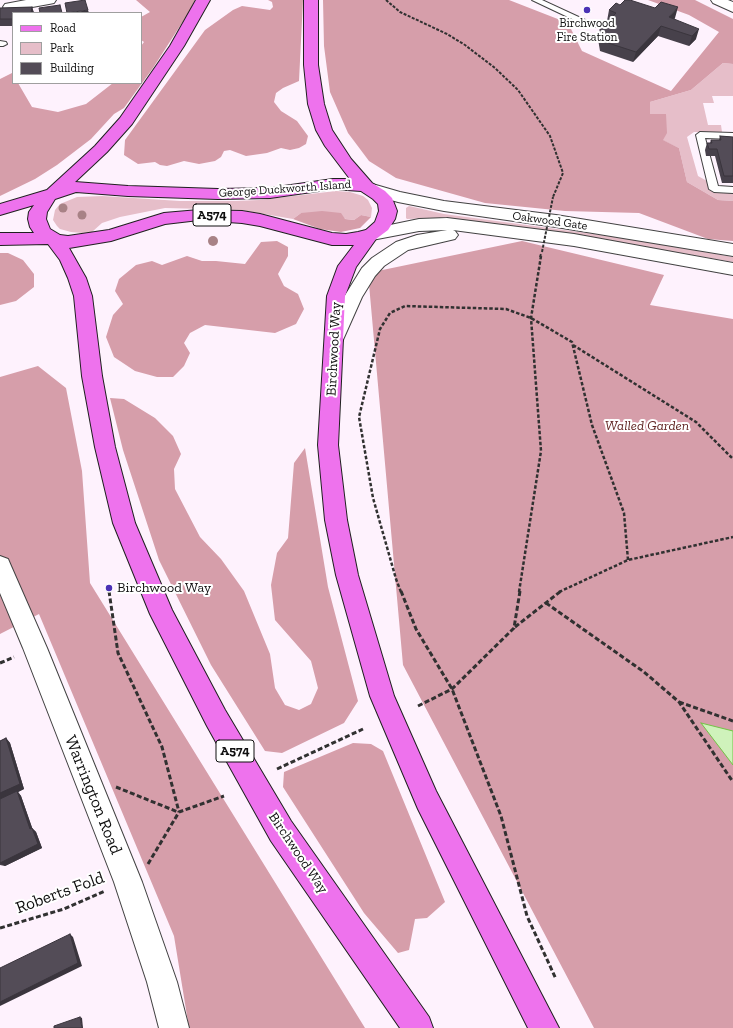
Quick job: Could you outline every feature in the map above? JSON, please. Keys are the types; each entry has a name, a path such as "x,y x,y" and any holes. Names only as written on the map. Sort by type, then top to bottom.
{"main road":[{"name":"A574","path":"53,239 44,233 39,227 37,219 38,212 51,194 101,149 126,120 177,46 204,0"},
{"path":"312,0 311,65 316,104 324,130 333,146 345,163 367,187"},
{"name":"George Duckworth Island","path":"51,194 76,187 128,191 218,194 270,193 333,184 347,184 367,187 386,202 388,211 382,226 371,235 346,240 332,239 260,220 242,217 199,215 164,220 88,240 68,242 53,239"},
{"name":"A574","path":"0,210 51,194"},
{"name":"Birchwood Way","path":"371,235 347,266 336,296 328,445 336,520 349,582 382,696 427,800 544,1028"},
{"name":"A574","path":"0,239 53,239"},
{"name":"Birchwood Way","path":"53,239 68,259 81,290 92,376 105,447 124,523 162,614 216,718 281,831 418,1028"}],"street":[{"path":"10,7 49,0"},
{"path":"718,0 733,8"},
{"name":"Oakwood Gate","path":"367,187 398,197 444,206 556,221 733,250"},
{"name":"Oakwood Gate","path":"371,235 399,227 440,224 574,240 733,269"},
{"path":"335,337 353,297 368,272 388,254 407,244 432,237 482,233 519,233"},
{"name":"Warrington Road","path":"0,566 130,887 162,982 174,1028"}],"lane":[{"path":"536,0 592,25"},
{"path":"733,136 700,135 714,189 733,190"}],"path":[{"path":"386,0 400,12 447,34 465,45 495,68 518,90 550,136 563,172 553,198 531,318 541,451 514,628"},
{"path":"556,979 527,916 501,816 452,689 416,629 396,579 373,498 359,417 380,330 390,313 405,306 506,309 531,318 572,342 573,345 696,422 733,459"},
{"path":"573,345 592,425 624,513 628,560"},
{"path":"418,706 452,689 514,628 559,592 628,560 733,537"},
{"path":"109,588 118,653 162,747 179,812"},
{"path":"546,603 644,672 679,702 733,782"},
{"path":"679,702 733,721"},
{"path":"277,769 363,729"},
{"path":"87,780 123,788 179,812"},
{"path":"130,887 179,812 224,796"},
{"name":"Roberts Fold","path":"0,928 130,887"}],"green space":[{"path":"136,0 195,0 189,12 142,83 142,45 144,42 142,41 142,16 150,12"},
{"path":"268,0 303,0 299,81 276,93 274,102 281,111 297,121 308,136 306,144 299,148 290,150 281,148 267,153 246,156 230,150 224,151 221,157 215,161 199,164 184,161 167,166 160,165 155,162 138,164 124,155 125,140 205,30 233,10 242,6 270,10 273,7 272,2"},
{"path":"323,0 509,0 568,23 582,51 671,91 719,32 689,15 648,0 695,0 733,19 733,64 723,63 691,90 650,102 650,114 666,114 667,133 663,140 679,148 687,182 718,200 733,201 733,241 708,239 639,213 565,211 485,203 396,178 369,161 348,133 330,92 324,46"},
{"path":"723,63 733,64 733,96 712,96 714,103 703,103 708,125 721,125 722,132 694,132 687,137 698,176 707,181 718,191 733,193 733,201 718,200 687,182 679,148 662,140 650,114 650,102 691,90"},
{"path":"12,73 12,84 19,84 32,107 58,112 86,104 112,84 141,84 124,108 114,114 91,139 57,165 35,179 0,196 0,79"},
{"path":"336,191 350,192 363,196 368,200 372,208 371,217 361,215 354,220 301,213 293,219 241,210 165,208 120,217 102,223 92,232 82,233 60,229 53,220 55,210 60,204 77,197 102,196 180,201 236,201 259,200"},
{"path":"409,206 444,214 624,238 733,257 733,262 589,237 433,218 407,219 406,208"},
{"path":"322,211 341,213 345,219 354,220 361,215 371,217 360,228 341,232 320,229 293,219 301,213"},
{"path":"277,241 288,247 288,256 278,274 284,286 298,294 304,309 296,324 275,333 205,325 190,333 184,343 190,353 184,366 173,377 157,377 135,371 114,357 106,337 113,315 123,304 115,291 119,279 136,265 152,261 162,265 187,256 202,261 245,264 261,242"},
{"name":"Walled Garden","path":"522,241 664,275 650,305 733,319 733,1028 594,1028 403,665 368,273"},
{"path":"0,253 8,253 23,260 34,274 34,287 16,301 0,305"},
{"path":"38,366 66,388 82,471 90,583 365,1028 189,1028 174,936 39,614 0,634 0,377"},
{"path":"110,398 124,399 155,418 173,436 181,454 174,469 175,489 200,537 221,559 244,591 270,654 275,688 285,705 299,710 311,704 318,688 311,661 275,620 271,585 277,553 288,538 294,463 305,448 328,587 358,701 344,723 282,753 265,751 211,665 159,560 123,450"},
{"path":"353,743 371,744 383,751 445,902 427,918 415,919 409,950 398,953 364,913 283,787 284,772"}],"shaded area":[{"path":"701,723 733,731 733,765"}],"building":[{"path":"85,0 88,10 67,12 65,3"},
{"path":"625,0 630,0 655,8 661,2 678,7 669,17 699,29 692,36 661,26 636,52 602,41 600,29 616,13 609,10 616,3 620,5"},
{"path":"60,5 62,12 40,12 39,8"},
{"path":"32,7 31,12 12,12 12,19 0,19 0,8"},
{"path":"720,136 733,137 733,176 724,176 717,149 709,149 707,143 712,143 711,140 721,140"},
{"path":"6,738 20,784 0,793 0,741"},
{"path":"17,791 30,829 32,828 38,844 0,863 0,799"},
{"path":"70,934 78,963 0,1002 0,968"},
{"path":"80,1017 82,1028 54,1028 54,1026"}],"place":[{"name":"Birchwood Fire Station","path":"587,10"},
{"name":"Birchwood Way","path":"109,588"}]}
